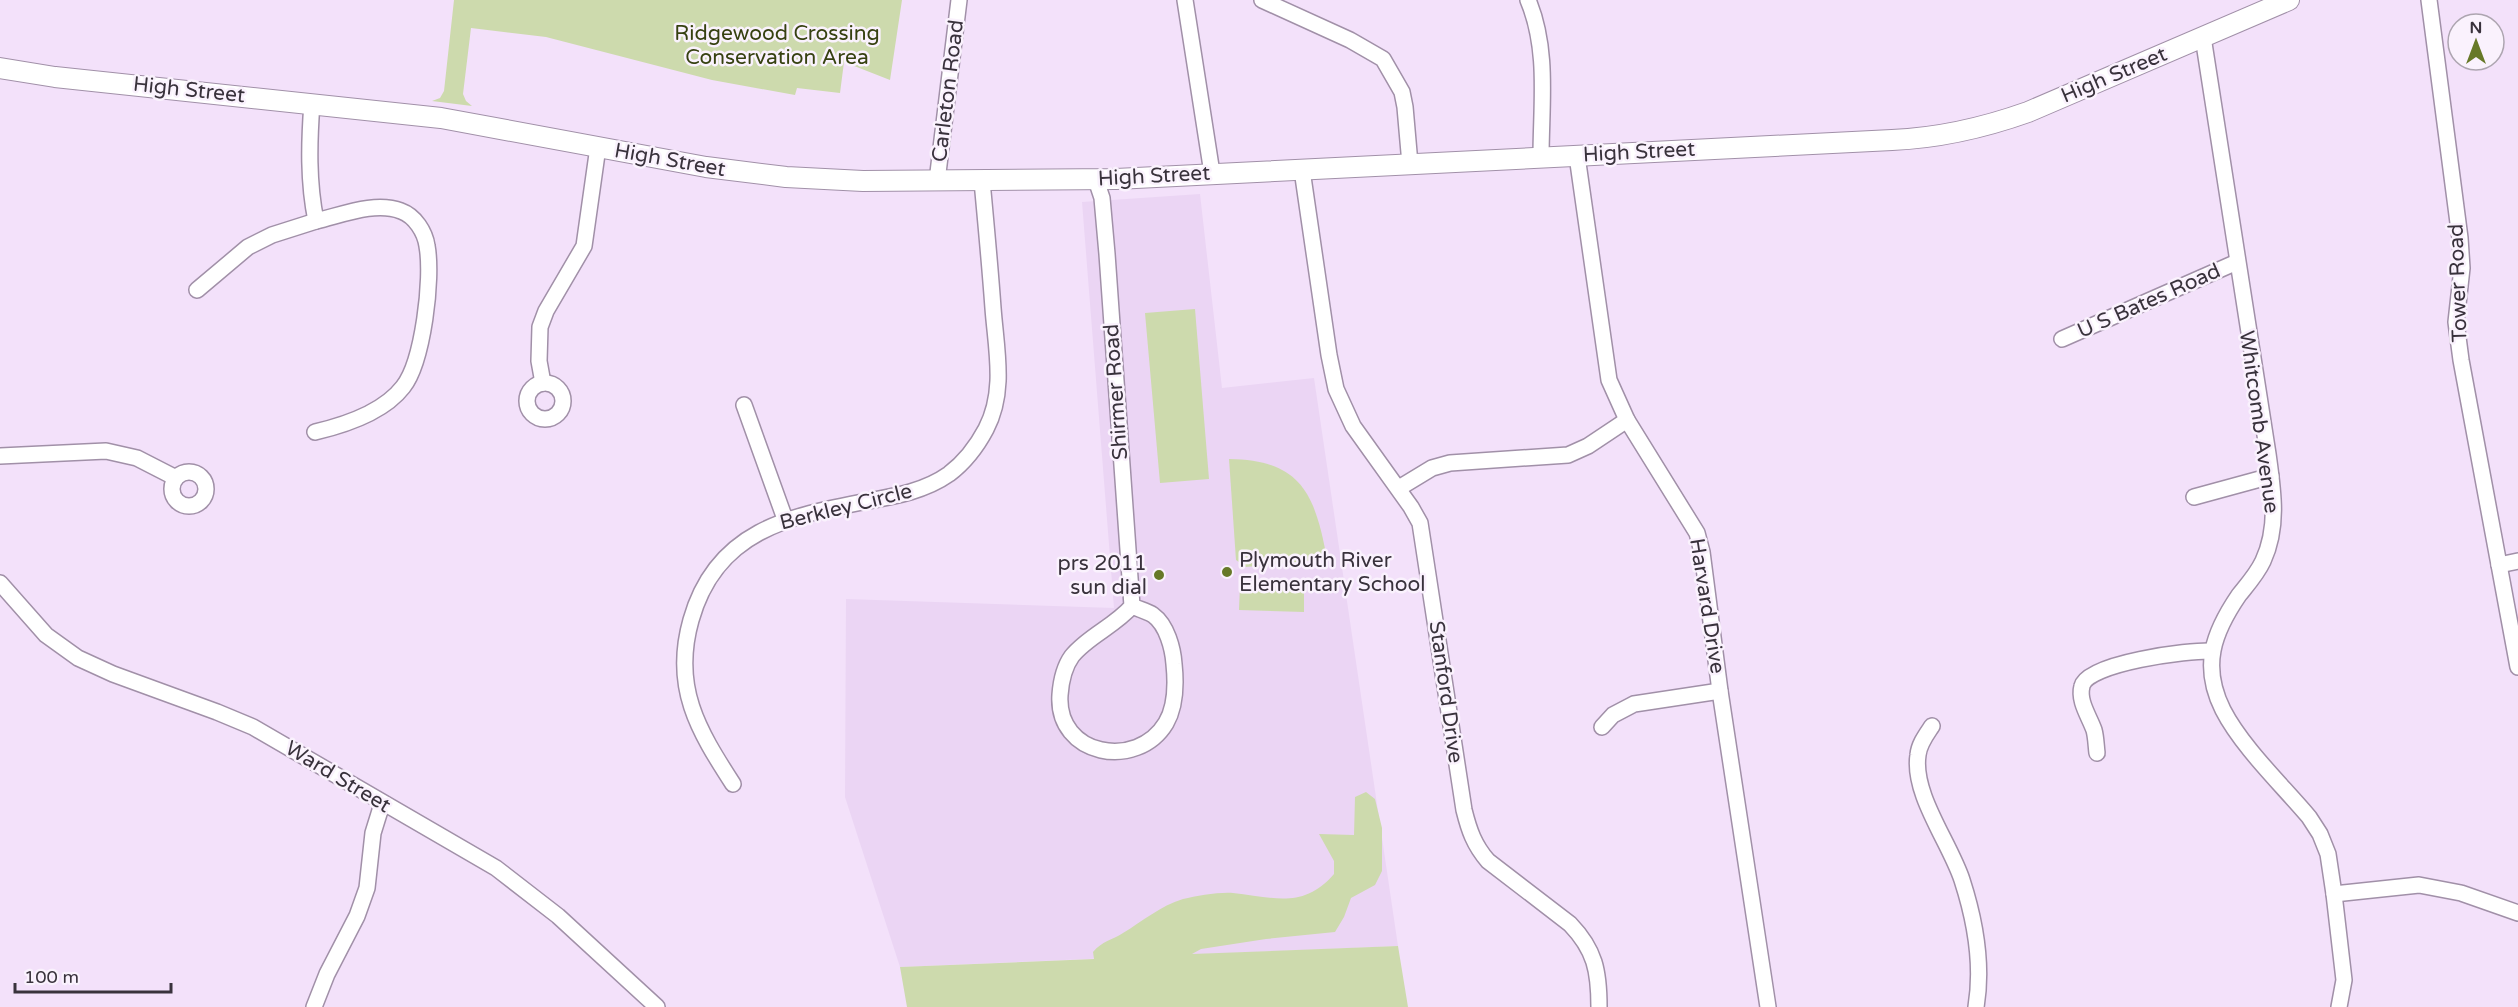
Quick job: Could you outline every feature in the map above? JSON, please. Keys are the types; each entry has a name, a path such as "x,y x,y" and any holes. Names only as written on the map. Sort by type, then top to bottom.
{"main road":[{"name":"High Street","path":"0,68 55,77 312,103 488,125 706,167 764,174 826,180 982,182 1096,180 1898,140 1960,132 1996,124 2045,105 2289,0"}],"street":[{"name":"Carleton Road","path":"937,182 959,0"},
{"path":"1185,0 1212,173"},
{"path":"1262,0 1350,40 1383,59 1402,92 1410,164"},
{"path":"1528,0 1540,38 1543,67 1541,157"},
{"name":"Tower Road","path":"2429,0 2460,238 2462,268 2456,322 2464,381 2518,667"},
{"name":"Whitcomb Avenue","path":"2203,37 2271,476 2274,513 2263,561 2220,624 2212,651 2213,677 2223,708 2240,736 2309,817 2320,834 2328,854 2344,980 2339,1007"},
{"path":"312,103 310,171 311,198 316,221"},
{"path":"543,383 539,351 540,327 546,311 584,246 598,147"},
{"name":"Harvard Drive","path":"1577,156 1609,380 1627,420 1697,533 1702,552 1720,692 1768,1007"},
{"name":"Stanford Drive","path":"1302,170 1336,388 1353,426 1399,488 1420,523 1469,831 1477,849 1488,861 1580,934 1594,961 1599,1007"},
{"name":"Shirmer Road","path":"1096,180 1102,198 1107,254 1132,606"},
{"name":"Berkley Circle","path":"733,784 706,742 690,704 684,666 688,632 702,591 715,570 750,537 785,519 906,494 929,486 964,461 981,437 994,409 999,372 982,182"},
{"path":"197,290 248,247 272,235 316,221 372,208 390,208 404,212 414,219 427,245 429,272 418,354 409,379 384,404 345,425 315,432"},
{"name":"U S Bates Road","path":"2062,339 2237,262"},
{"path":"744,405 785,519"},
{"path":"1399,488 1432,468 1450,463 1568,455 1588,446 1627,420"},
{"path":"0,456 106,451 137,458 176,478"},
{"path":"2194,497 2271,476"},
{"path":"2499,565 2518,561"},
{"name":"Ward Street","path":"0,583 46,635 78,658 113,674 253,727 382,804 471,851 520,885 657,1007"},
{"path":"1132,606 1153,615 1168,637 1176,676 1171,712 1158,732 1137,747 1113,751 1097,749 1076,739 1068,730 1062,719 1059,703 1061,684 1065,668 1073,655 1121,618 1132,606"},
{"path":"2097,753 2094,729 2087,718 2081,696 2084,678 2094,672 2174,653 2194,650 2212,651"},
{"path":"1602,727 1618,711 1634,704 1720,692"},
{"path":"1932,726 1921,742 1918,767 1923,791 1962,877 1973,918 1978,979 1976,1007"},
{"path":"314,1007 327,974 357,916 367,888 373,833 382,804"},
{"path":"2334,894 2419,885 2461,893 2518,912"}],"shaded area":[{"name":"Plymouth River Elementary School","path":"1200,194 1222,388 1314,378 1398,946 900,967 845,797 846,599 1114,608 1082,202"}],"green space":[{"name":"Ridgewood Crossing Conservation Area","path":"454,0 902,0 890,80 844,62 840,93 797,88 795,95 712,80 546,37 471,28 463,94 472,106 432,101 440,98 444,91"},
{"path":"1195,309 1209,479 1160,483 1145,313"},
{"path":"1229,459 1254,461 1273,466 1289,474 1301,485 1317,517 1327,559 1246,567 1236,560"},
{"path":"1240,585 1304,587 1304,612 1239,610"},
{"path":"1366,792 1375,799 1382,828 1382,871 1375,885 1351,898 1335,932 1201,949 1192,954 1398,946 1408,1007 907,1007 900,967 1094,959 1093,952 1100,945 1159,910 1183,899 1208,894 1233,893 1287,899 1311,893 1334,874 1334,861 1319,834 1354,835 1355,797"}],"place":[{"name":"Plymouth River Elementary School","path":"1227,572"},
{"name":"prs 2011 sun dial","path":"1159,575"}]}
